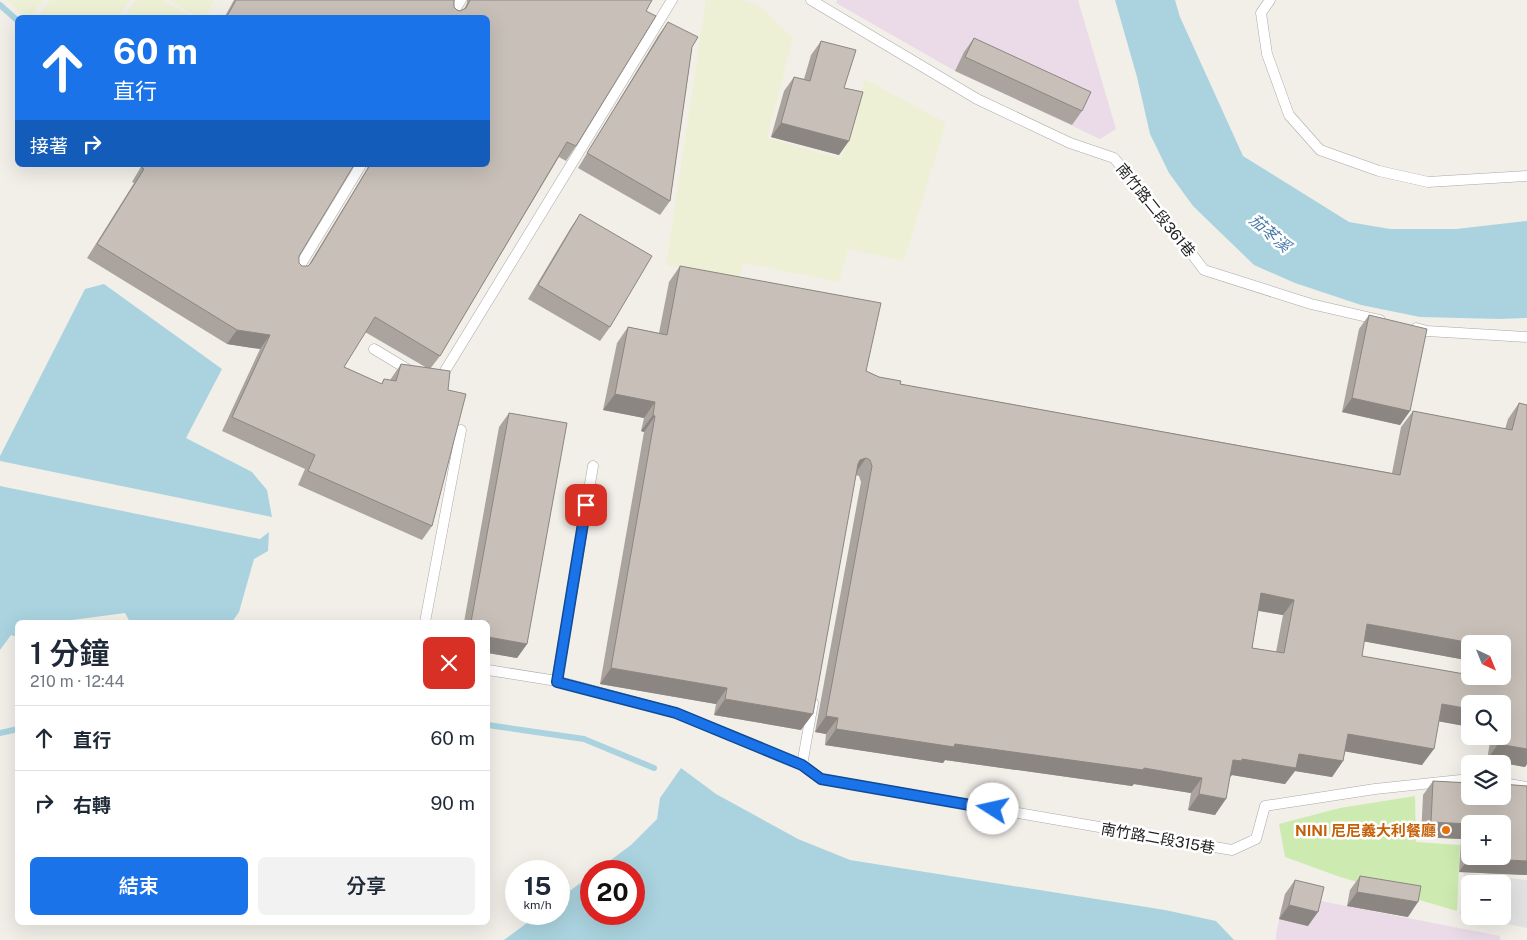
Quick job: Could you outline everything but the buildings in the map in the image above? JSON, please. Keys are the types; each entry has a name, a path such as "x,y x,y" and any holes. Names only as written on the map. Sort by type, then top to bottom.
{"lane":[{"path":"452,15 460,0"},
{"path":"374,349 416,374 440,379 672,0"},
{"name":"南竹路二段361巷","path":"811,0 977,99 1070,143 1114,158 1170,224 1204,270 1311,304 1389,322"},
{"path":"1270,0 1261,14 1266,54 1289,115 1320,150 1380,170 1428,182 1527,176"},
{"path":"295,274 360,167"},
{"path":"1408,326 1427,331 1527,337"},
{"path":"425,620 461,430"},
{"path":"557,682 593,466"},
{"path":"490,670 557,682 676,713 802,765 814,697"},
{"name":"南竹路二段315巷","path":"802,765 821,779 1232,850 1256,839 1265,806 1375,789 1461,780"},
{"path":"1511,784 1527,787"}],"shaded area":[{"path":"837,0 1078,0 1116,129 1100,139 955,71 836,3"},
{"path":"1464,873 1482,875 1464,875"},
{"path":"1511,878 1527,880 1527,928 1511,925"},
{"path":"1285,894 1500,936 1500,940 1276,940"}],"green space":[{"path":"7,0 43,0 33,15 23,15"},
{"path":"50,0 130,0 120,15 39,15"},
{"path":"135,0 162,0 189,15 125,15"},
{"path":"169,0 215,0 206,15 194,15"},
{"path":"706,0 742,0 759,5 793,38 767,138 842,159 865,79 946,123 904,261 848,249 839,282 743,263 739,279 666,265"},
{"path":"1415,796 1416,842 1460,845 1457,911 1340,877 1285,857 1279,824 1340,808"}],"water":[{"name":"茄苳溪","path":"1115,0 1175,0 1180,17 1243,156 1349,222 1390,229 1456,229 1527,221 1527,318 1420,317 1361,305 1295,283 1254,265 1193,206 1169,173 1150,134 1137,77"},
{"path":"104,284 222,369 186,438 252,472 267,490 272,517 0,461 0,456 85,289"},
{"path":"0,486 260,539 269,532 268,551 254,559 239,612 233,620 129,620 125,613 72,620 15,620 15,636 11,635 0,650"},
{"path":"681,768 716,794 798,839 850,860 1165,910 1216,921 1234,940 504,940 524,925 570,925 570,891 580,883 580,925 645,925 645,860 611,860 631,845 657,819 660,798"}],"waterway":[{"path":"0,5 15,18"},
{"path":"490,725 584,739 654,768"},
{"path":"0,733 15,730"}],"place":[{"name":"NINI 尼尼義大利餐廳","path":"1446,830"}],"route":[{"path":"586,505 557,682 676,713 802,765 821,779 993,809"}]}
